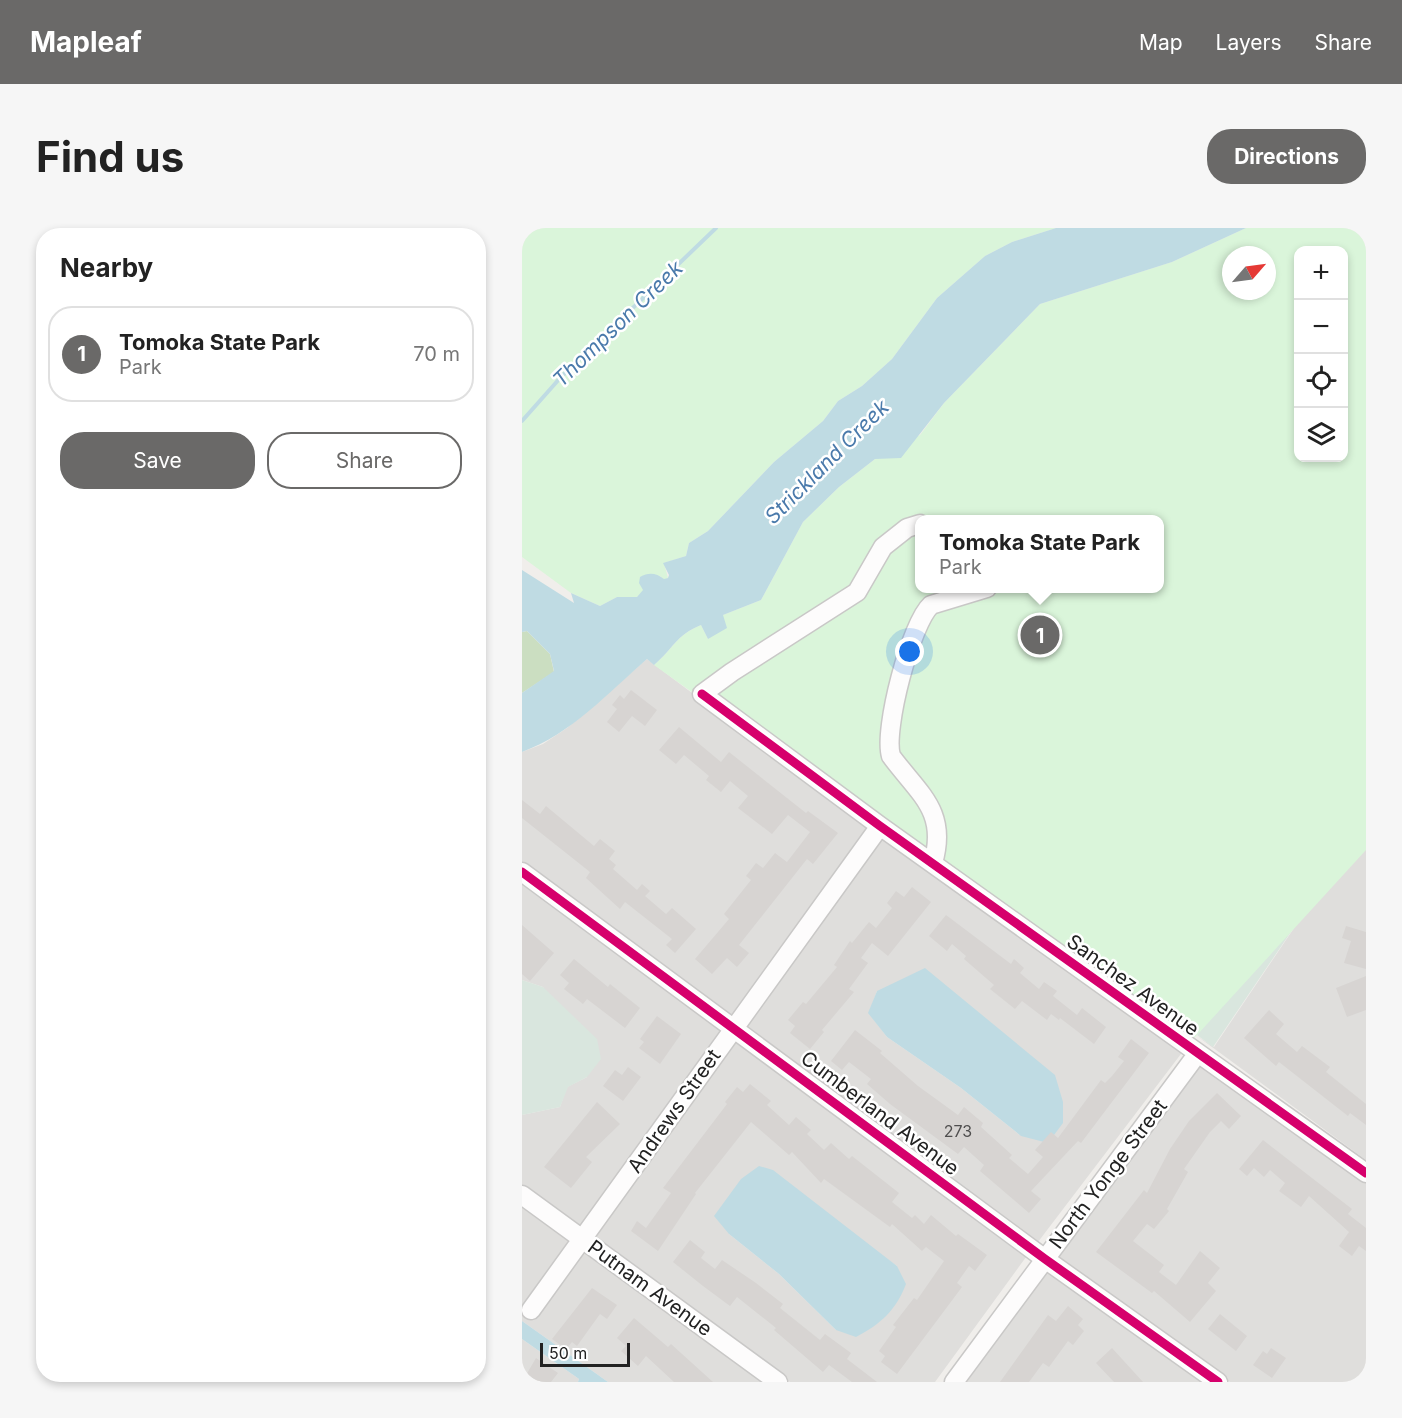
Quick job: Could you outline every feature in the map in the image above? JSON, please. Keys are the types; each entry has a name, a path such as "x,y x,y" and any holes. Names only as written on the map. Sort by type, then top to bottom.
{"street":[{"name":"Sanchez Avenue","path":"915,526 908,528 883,547 857,592 732,672 702,694 880,826 1366,1173"},
{"path":"933,863 938,838 934,814 891,756 889,747 905,657 924,611 931,605 971,593"},
{"name":"Andrews Street","path":"531,1310 584,1240 734,1027 880,826"},
{"name":"Cumberland Avenue","path":"522,872 1045,1259 1218,1382"},
{"name":"North Yonge Street","path":"954,1382 1198,1053"},
{"name":"Putnam Avenue","path":"522,1195 778,1382"}],"shaded area":[{"path":"647,659 871,828 733,1018 522,864 522,752 543,744 567,728"},
{"path":"1366,821 1366,1160 1197,1036 1214,1047"},
{"path":"1366,821 1213,1047 1197,1035"},
{"path":"881,835 1187,1046 1038,1242 743,1025","holes":["877,991 1021,1136 961,1088 887,1037 869,1013"]},
{"path":"522,881 725,1029 582,1230 522,1187 522,1115 560,1107 567,1087 587,1077 543,987 522,980"},
{"path":"522,980 543,987 597,1039 601,1059 587,1077 568,1087 560,1107 522,1115"},
{"path":"735,1036 1029,1253 935,1382 790,1382 593,1238","holes":["729,1234 878,1253 897,1266 836,1330 779,1274"]},
{"path":"1198,1053 1366,1177 1366,1382 1230,1382 1050,1253"},
{"path":"522,1204 574,1241 522,1312"},
{"path":"585,1249 767,1382 608,1382 522,1321 522,1312 533,1318"},
{"path":"1042,1263 1207,1382 953,1382"},
{"path":"522,1339 579,1379 578,1382 522,1382"}],"green space":[{"path":"522,228 1056,228 1012,242 985,256 937,298 892,359 862,386 838,401 823,421 774,462 708,531 689,543 686,556 664,563 668,578 664,580 660,576 637,597 617,597 600,606 571,593 522,557"},
{"path":"1246,228 1366,228 1366,850 1187,1046 654,665 692,629 701,625 708,639 723,615 761,600 803,522 839,487 875,459 920,435 944,403 1040,304 1172,262"},
{"path":"527,631 550,654 554,672 522,693 522,632"}],"water":[{"name":"Strickland Creek","path":"1056,228 1246,228 1172,262 1040,304 944,403 901,458 875,459 839,487 803,522 761,600 723,615 727,628 708,639 701,625 686,633 654,665 647,659 573,724 557,735 522,752 522,693 554,671 550,654 527,631 522,632 522,570 574,603 571,593 600,606 617,597 637,597 643,590 639,583 643,575 652,574 664,579 668,578 669,575 663,563 686,556 689,543 708,531 774,462 823,421 838,401 862,386 892,359 937,298 985,256 1012,242"},
{"path":"925,968 1055,1075 1063,1102 1063,1123 1048,1143 1021,1136 961,1088 887,1037 868,1013 877,991"},
{"path":"759,1166 773,1170 897,1266 906,1284 892,1309 873,1327 856,1337 836,1330 779,1274 729,1234 714,1216 741,1179"},
{"path":"522,1321 608,1382 578,1382 579,1379 522,1339"}],"building":[{"path":"631,690 657,710 645,726 632,716 619,732 607,722 617,709 612,705 620,695 624,699"},
{"path":"679,727 721,762 729,752 806,813 808,811 838,833 813,864 807,859 739,945 749,953 737,967 727,958 712,974 695,959 729,919 724,914 751,880 746,876 756,863 763,868 775,853 787,862 810,832 788,815 772,834 738,808 748,796 730,781 721,792 706,780 709,776 684,755 676,764 659,750"},
{"path":"522,800 540,814 546,806 594,846 600,839 615,851 609,859 616,865 613,869 637,890 642,884 650,891 645,896 666,914 672,908 696,929 675,953 666,945 672,939 625,902 620,909 586,878 590,872 522,818"},
{"path":"912,887 931,902 888,956 872,943 861,958 868,963 849,989 854,992 822,1030 824,1032 810,1049 790,1033 795,1026 788,1020 803,1002 806,1004 837,967 834,965 850,941 852,943 869,922 876,928 892,908 887,903 896,891 904,897"},
{"path":"946,915 1011,964 1014,959 1024,968 1020,973 1039,989 1044,982 1057,991 1053,996 1077,1015 1082,1008 1106,1027 1094,1044 1060,1018 1059,1020 1051,1014 1047,1020 1022,1001 1015,1009 990,989 994,985 964,959 966,956 952,944 947,951 929,936"},
{"path":"522,925 554,953 530,981 522,974"},
{"path":"1346,926 1366,932 1366,969 1344,963 1351,941 1342,938"},
{"path":"574,959 608,987 610,984 640,1008 625,1028 587,999 583,1004 564,989 569,983 560,975"},
{"path":"1366,976 1366,1010 1347,1017 1336,988"},
{"path":"1269,1010 1284,1024 1276,1034 1297,1052 1302,1046 1330,1067 1326,1072 1366,1104 1366,1125 1350,1113 1348,1116 1279,1062 1276,1066 1244,1038"},
{"path":"657,1016 681,1034 660,1064 639,1048 644,1042 640,1039"},
{"path":"855,1030 882,1051 880,1053 918,1086 958,1115 964,1107 983,1123 981,1127 1012,1155 1009,1158 1028,1174 1043,1157 1035,1150 1051,1132 1058,1138 1101,1080 1105,1083 1112,1076 1124,1061 1118,1057 1131,1039 1149,1053 1081,1143 1078,1141 1031,1191 1041,1199 1029,1213 980,1171 984,1165 964,1147 958,1154 890,1104 867,1084 871,1079 849,1062 842,1070 831,1061"},
{"path":"628,1067 641,1077 623,1101 603,1086 615,1070 622,1075"},
{"path":"750,1084 771,1101 767,1105 789,1125 796,1117 811,1130 807,1134 824,1150 831,1143 849,1159 852,1156 899,1193 892,1202 912,1218 915,1215 924,1224 931,1215 956,1236 958,1234 987,1255 975,1271 969,1266 957,1283 962,1287 897,1374 881,1362 885,1356 879,1351 896,1327 893,1325 914,1298 917,1300 944,1261 926,1247 922,1251 892,1224 890,1227 824,1179 821,1183 792,1152 789,1155 751,1122 695,1193 658,1251 631,1231 637,1221 646,1228 671,1193 663,1188 727,1104 725,1102 737,1087 743,1092"},
{"path":"1217,1093 1241,1116 1229,1129 1221,1121 1210,1132 1184,1169 1188,1172 1167,1209 1169,1211 1154,1229 1147,1224 1133,1241 1164,1265 1159,1272 1176,1285 1200,1251 1220,1268 1208,1283 1216,1291 1190,1322 1154,1291 1152,1293 1096,1252 1144,1190 1147,1193 1170,1149 1189,1121"},
{"path":"597,1102 620,1124 586,1157 592,1162 571,1188 544,1167"},
{"path":"1263,1140 1352,1209 1348,1214 1366,1228 1366,1251 1359,1246 1352,1256 1339,1246 1349,1232 1309,1196 1301,1207 1279,1191 1285,1183 1270,1170 1264,1177 1254,1168 1247,1176 1239,1169"},
{"path":"690,1240 705,1252 701,1258 715,1269 722,1260 756,1283 783,1304 780,1308 820,1340 825,1334 851,1353 847,1359 877,1382 852,1382 829,1365 823,1372 774,1330 776,1328 737,1297 730,1306 703,1286 673,1262"},
{"path":"592,1288 617,1305 607,1319 600,1314 577,1346 572,1342 566,1349 552,1339"},
{"path":"1068,1306 1083,1319 1078,1325 1084,1331 1073,1345 1068,1341 1049,1367 1043,1363 1029,1382 1000,1382 1048,1315 1056,1321"},
{"path":"1220,1314 1247,1336 1236,1351 1208,1329"},
{"path":"634,1318 668,1347 671,1344 713,1382 674,1382 646,1356 638,1366 621,1351 626,1346 617,1338"},
{"path":"1112,1348 1143,1382 1114,1382 1096,1363"},
{"path":"1271,1348 1286,1358 1272,1378 1253,1365 1263,1351 1267,1354"},
{"path":"536,1358 558,1373 551,1382 522,1382"}],"waterway":[{"name":"Thompson Creek","path":"522,421 561,377 716,228"}],"cycle path":[{"path":"702,694 880,826 1366,1173"},
{"path":"522,872 1045,1259 1218,1382"}],"place":[{"name":"Tomoka State Park","path":"1040,635"}]}
